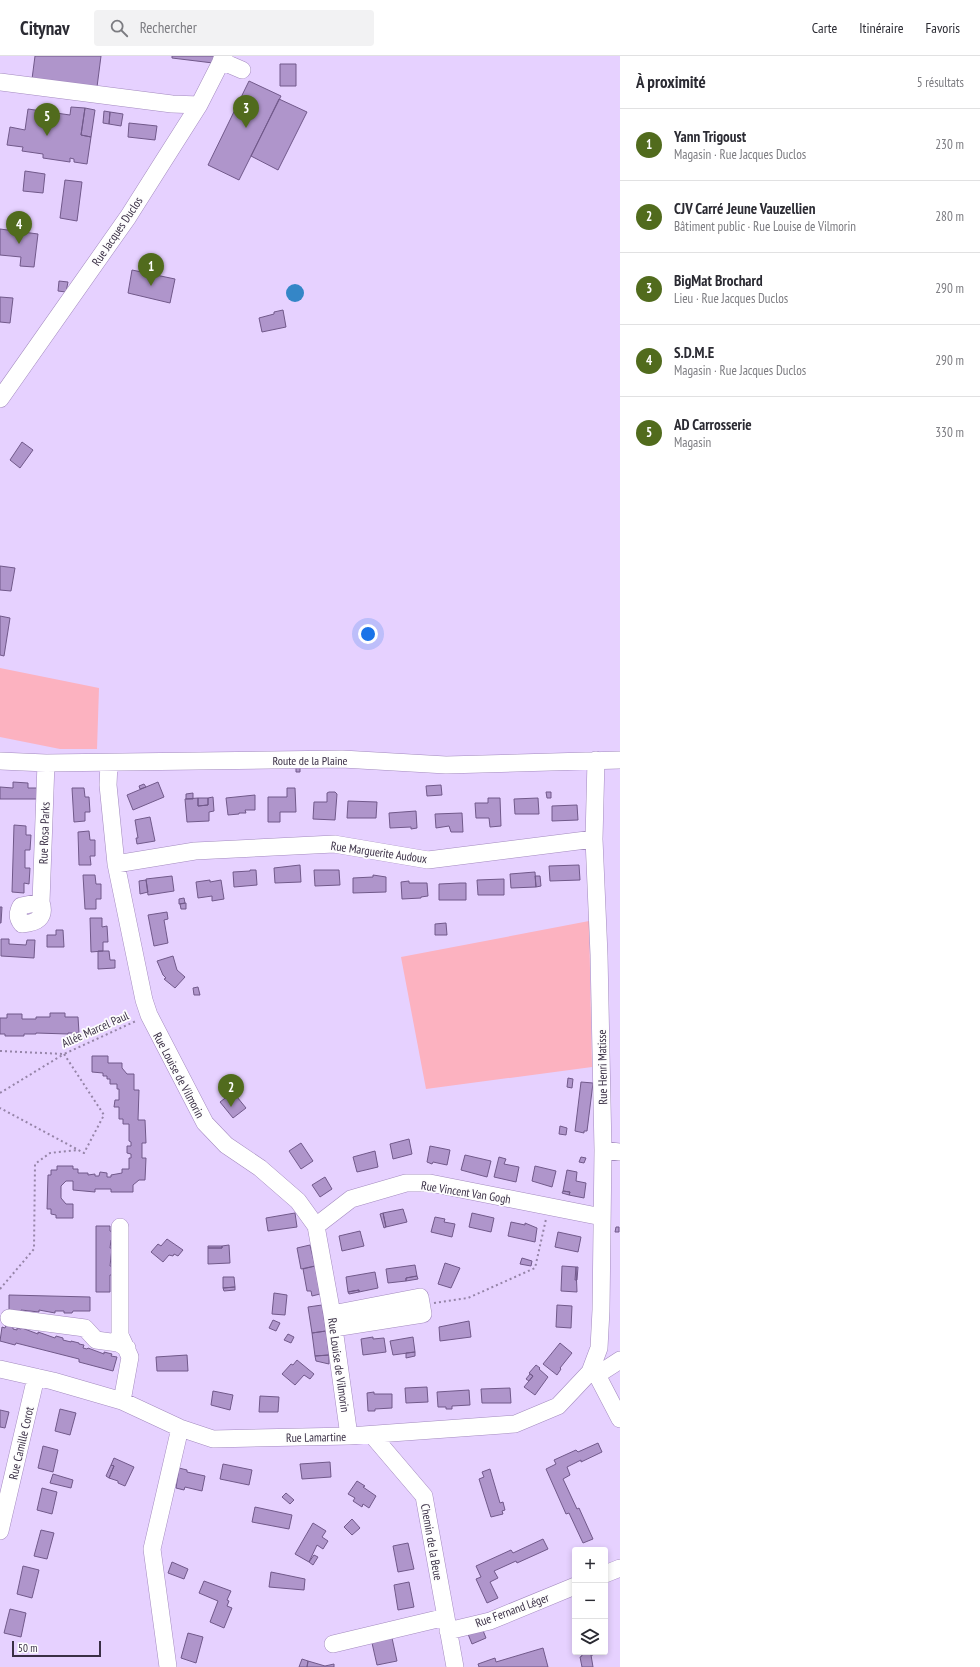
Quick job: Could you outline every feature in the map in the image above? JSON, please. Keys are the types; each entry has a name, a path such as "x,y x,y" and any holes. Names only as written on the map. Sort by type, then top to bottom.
{"street":[{"path":"223,59 242,70"},
{"name":"Rue Jacques Duclos","path":"0,399 128,217 199,105 223,59"},
{"path":"0,82 172,104 199,105"},
{"name":"Route de la Plaine","path":"0,761 109,763 342,759 446,765 620,760"},
{"name":"Rue Henri Matisse","path":"594,1374 599,1348 603,1150 599,955 594,839 596,760"},
{"name":"Rue Rosa Parks","path":"41,902 46,763"},
{"name":"Rue Louise de Vilmorin","path":"109,763 108,785 116,864 144,1000 149,1015 205,1123 226,1145 260,1168 298,1200 316,1226 333,1321 349,1436"},
{"name":"Rue Marguerite Audoux","path":"116,864 195,851 334,844 428,860 594,839"},
{"path":"603,1150 620,1152"},
{"name":"Rue Vincent Van Gogh","path":"316,1226 351,1199 406,1183 430,1183 602,1217"},
{"path":"120,1227 120,1335 130,1357 122,1401"},
{"path":"333,1321 420,1297 422,1305"},
{"path":"9,1318 85,1328 96,1340 118,1343 127,1348"},
{"name":"Rue Lamartine","path":"0,1369 36,1377 122,1401 180,1428 213,1439 372,1435 515,1424 558,1406 594,1374 620,1360"},
{"path":"594,1374 620,1419"},
{"name":"Rue Camille Corot","path":"0,1531 36,1377"},
{"path":"168,1667 152,1549 180,1428"},
{"name":"Chemin de la Beue","path":"372,1435 424,1496 455,1667"},
{"path":"608,1573 620,1568"},
{"name":"Rue Fernand Léger","path":"333,1644 447,1624 490,1621 572,1587"}],"path":[{"name":"Allée Marcel Paul","path":"0,1051 64,1054 149,1015"},
{"path":"0,1093 64,1054 104,1115 84,1153 0,1108"},
{"path":"0,1288 34,1249 35,1164 50,1153 79,1150"},
{"path":"422,1305 468,1298 536,1268 549,1206"}],"shaded area":[{"path":"0,668 99,688 97,749 60,749 0,737"},
{"path":"589,921 592,1067 426,1089 401,957"}],"water":[{"path":"295,284 301,287 304,293 301,299 295,302 289,299 286,293 289,287"}],"building":[{"path":"35,56 101,56 97,87 32,79"},
{"path":"172,56 216,56 213,63 172,58"},
{"path":"280,64 296,64 296,86 280,86"},
{"path":"249,81 281,96 239,180 208,165"},
{"path":"279,99 307,112 278,170 251,156"},
{"path":"71,107 85,108 81,135 91,137 87,164 74,162 74,159 70,158 70,162 43,158 43,154 22,151 23,147 7,145 10,127 25,130 28,109 70,115"},
{"path":"85,108 95,110 91,137 81,135"},
{"path":"104,111 110,112 109,124 103,123"},
{"path":"110,112 123,114 121,126 109,124"},
{"path":"129,123 157,126 155,140 128,137"},
{"path":"25,171 45,174 43,193 23,191"},
{"path":"65,180 82,182 77,221 60,218"},
{"path":"0,229 38,234 34,267 20,266 21,257 0,255"},
{"path":"132,270 175,279 170,303 128,293"},
{"path":"59,281 68,282 66,292 58,291"},
{"path":"0,297 13,298 10,323 0,322"},
{"path":"283,310 286,327 262,332 259,318"},
{"path":"22,442 33,450 20,468 10,460"},
{"path":"0,566 15,568 11,591 0,590"},
{"path":"0,616 10,618 4,656 0,655"},
{"path":"296,765 300,765 300,772 296,772"},
{"path":"13,782 28,783 28,788 37,788 37,799 0,799 0,787 13,788"},
{"path":"158,782 164,797 133,810 127,795"},
{"path":"144,784 146,787 140,789 139,786"},
{"path":"441,785 442,795 427,796 426,786"},
{"path":"72,788 84,788 85,797 89,797 90,812 85,812 85,821 74,822"},
{"path":"287,788 295,788 296,812 280,812 280,822 268,822 268,797 287,797"},
{"path":"335,792 337,794 335,820 313,819 314,802 327,802 327,793"},
{"path":"546,792 551,792 551,798 547,798"},
{"path":"193,793 193,799 186,799 186,794"},
{"path":"255,795 255,810 245,810 246,813 228,815 226,798"},
{"path":"213,797 214,811 209,812 209,821 187,822 185,799 198,798 198,806 208,805 208,798"},
{"path":"198,798 208,798 208,805 198,806"},
{"path":"488,798 500,798 501,826 490,827 489,818 476,818 475,803 488,803"},
{"path":"538,798 539,814 515,814 514,799"},
{"path":"348,801 377,802 376,818 347,818"},
{"path":"577,805 578,820 552,821 552,806"},
{"path":"416,811 417,828 390,828 389,813"},
{"path":"462,813 463,832 451,832 449,826 436,828 435,814"},
{"path":"150,817 155,841 137,844 136,838 138,838 135,820"},
{"path":"14,825 26,826 26,835 31,835 30,850 25,850 25,868 30,868 29,884 24,883 24,893 12,892"},
{"path":"89,831 90,840 95,840 95,856 90,856 91,865 79,865 78,832"},
{"path":"300,865 301,882 275,883 274,868"},
{"path":"579,865 580,880 550,881 549,866"},
{"path":"256,870 257,885 234,887 233,872"},
{"path":"314,870 339,870 340,885 315,886"},
{"path":"535,872 536,887 511,888 510,874"},
{"path":"83,875 95,875 96,884 101,884 101,899 96,899 96,909 85,909"},
{"path":"373,875 386,877 386,892 353,893 353,878 373,877"},
{"path":"172,876 174,891 148,895 146,879"},
{"path":"535,876 540,876 541,886 536,887"},
{"path":"504,879 504,895 478,895 477,880"},
{"path":"146,880 148,892 140,894 139,881"},
{"path":"210,880 210,882 221,880 224,899 212,901 212,896 198,898 196,882"},
{"path":"409,881 409,883 427,883 428,896 402,899 401,882"},
{"path":"466,883 466,900 439,900 439,884"},
{"path":"184,898 185,903 179,904 179,899"},
{"path":"186,903 186,909 181,909 180,904"},
{"path":"0,907 2,907 1,923 0,923"},
{"path":"167,912 168,919 164,920 168,943 154,946 148,915"},
{"path":"90,918 102,918 102,927 107,926 108,942 103,942 103,951 91,952"},
{"path":"446,923 447,935 435,935 435,924"},
{"path":"56,930 63,930 64,947 47,947 47,935 56,935"},
{"path":"1,939 9,939 9,944 26,945 27,940 35,940 34,958 1,956"},
{"path":"98,951 109,951 110,960 115,960 115,968 98,969"},
{"path":"173,956 177,970 185,977 175,988 164,979 166,978 163,975 157,961"},
{"path":"198,987 200,995 194,995 193,988"},
{"path":"50,1013 65,1013 65,1017 78,1017 79,1033 36,1033 24,1034 24,1036 5,1036 5,1034 0,1034 0,1018 7,1018 7,1014 22,1014 22,1019 36,1019 36,1017 50,1017"},
{"path":"92,1056 108,1056 108,1063 122,1063 122,1068 127,1074 134,1074 134,1090 139,1090 138,1120 145,1120 146,1143 142,1143 142,1158 146,1158 145,1180 139,1180 133,1185 133,1192 111,1192 111,1189 95,1189 95,1192 73,1190 73,1181 66,1181 61,1186 61,1198 66,1204 73,1204 73,1218 56,1218 56,1215 51,1214 51,1209 47,1209 48,1175 51,1175 51,1170 57,1170 57,1166 73,1166 73,1169 78,1169 78,1173 88,1173 88,1175 95,1174 95,1176 99,1176 100,1172 107,1173 107,1177 111,1177 111,1175 122,1173 122,1169 129,1169 129,1158 131,1158 131,1154 127,1153 127,1146 131,1146 131,1142 129,1141 129,1124 123,1124 123,1119 119,1119 119,1107 114,1107 115,1100 119,1100 119,1089 117,1089 117,1084 110,1084 110,1079 107,1079 107,1076 103,1076 103,1073 92,1072"},
{"path":"568,1078 573,1079 572,1088 567,1087"},
{"path":"581,1082 593,1083 587,1131 584,1131 584,1133 575,1131"},
{"path":"233,1092 246,1108 233,1118 220,1102"},
{"path":"560,1126 567,1128 566,1135 559,1134"},
{"path":"409,1139 412,1154 393,1159 390,1144"},
{"path":"301,1143 313,1161 301,1169 289,1151"},
{"path":"430,1146 450,1150 447,1165 433,1162 432,1164 427,1162"},
{"path":"375,1151 378,1167 357,1172 353,1157"},
{"path":"465,1155 491,1161 487,1177 461,1170"},
{"path":"499,1157 506,1159 504,1164 519,1167 516,1182 494,1177"},
{"path":"581,1157 586,1158 584,1163 579,1162"},
{"path":"535,1166 556,1171 552,1187 532,1181"},
{"path":"567,1170 577,1172 576,1181 586,1183 584,1198 569,1195 570,1192 563,1191"},
{"path":"325,1177 332,1189 320,1197 312,1185"},
{"path":"563,1191 570,1192 569,1195 562,1193"},
{"path":"403,1209 407,1222 386,1227 383,1213"},
{"path":"295,1213 297,1227 268,1231 266,1218"},
{"path":"383,1213 386,1227 384,1228 380,1214"},
{"path":"472,1213 494,1218 491,1232 469,1227"},
{"path":"435,1217 445,1219 444,1222 455,1224 452,1237 431,1232"},
{"path":"511,1222 525,1225 525,1223 537,1228 535,1242 508,1236"},
{"path":"96,1226 110,1226 110,1231 113,1232 113,1239 111,1240 110,1248 112,1248 110,1266 113,1266 112,1275 110,1275 110,1292 96,1292"},
{"path":"616,1227 619,1227 619,1232 615,1232"},
{"path":"360,1231 364,1246 342,1251 339,1236"},
{"path":"558,1232 581,1237 578,1252 555,1247"},
{"path":"167,1239 183,1250 178,1256 174,1254 173,1256 169,1255 163,1262 151,1252 158,1244 161,1246"},
{"path":"229,1245 230,1263 208,1264 208,1248 222,1248 222,1246"},
{"path":"310,1245 315,1266 301,1269 297,1248"},
{"path":"208,1246 222,1246 222,1248 208,1248"},
{"path":"522,1258 532,1261 531,1266 520,1264"},
{"path":"445,1263 460,1268 451,1288 438,1284"},
{"path":"415,1265 417,1276 406,1278 406,1281 388,1283 386,1269"},
{"path":"315,1266 320,1294 312,1296 311,1291 307,1291 303,1269"},
{"path":"562,1266 576,1267 577,1292 561,1291"},
{"path":"576,1267 578,1267 577,1280 575,1280"},
{"path":"375,1272 378,1288 359,1292 359,1290 348,1292 346,1277"},
{"path":"417,1276 418,1279 406,1281 406,1278"},
{"path":"223,1277 234,1277 235,1287 223,1288"},
{"path":"235,1287 235,1290 224,1291 223,1288"},
{"path":"359,1290 359,1292 349,1294 348,1292"},
{"path":"274,1293 287,1295 285,1315 272,1314"},
{"path":"9,1295 90,1297 90,1311 73,1311 72,1313 64,1313 64,1311 55,1311 55,1313 39,1310 39,1312 21,1310 21,1312 12,1312 12,1310 9,1310"},
{"path":"322,1305 326,1331 312,1333 308,1307"},
{"path":"557,1305 572,1306 571,1328 556,1327"},
{"path":"273,1320 280,1323 276,1331 269,1328"},
{"path":"469,1321 471,1337 440,1341 439,1327"},
{"path":"6,1325 17,1330 17,1328 22,1328 55,1338 56,1336 63,1338 63,1340 84,1345 83,1348 88,1348 104,1354 104,1352 112,1354 111,1356 117,1357 113,1371 79,1362 79,1359 16,1343 15,1345 0,1341 2,1327 5,1328"},
{"path":"326,1331 329,1355 315,1356 312,1333"},
{"path":"288,1334 294,1337 291,1343 284,1340"},
{"path":"373,1337 373,1339 384,1338 386,1352 363,1355 361,1339"},
{"path":"413,1337 415,1352 393,1355 390,1341"},
{"path":"560,1343 572,1353 560,1368 561,1369 557,1375 543,1364"},
{"path":"415,1352 415,1356 406,1358 406,1353"},
{"path":"187,1355 188,1371 157,1371 156,1357"},
{"path":"329,1355 329,1364 316,1361 315,1356"},
{"path":"297,1360 314,1374 310,1379 304,1375 295,1385 282,1374"},
{"path":"536,1365 548,1377 535,1395 524,1387 533,1376 529,1373"},
{"path":"530,1374 533,1376 529,1381 526,1379"},
{"path":"427,1387 428,1402 406,1403 405,1388"},
{"path":"510,1388 511,1403 482,1403 481,1389"},
{"path":"469,1390 470,1405 452,1406 452,1409 438,1407 437,1392"},
{"path":"213,1391 233,1395 230,1410 211,1405"},
{"path":"374,1392 374,1394 392,1394 392,1408 368,1411 367,1393"},
{"path":"260,1396 279,1397 278,1412 259,1412"},
{"path":"60,1409 76,1413 70,1435 55,1431"},
{"path":"0,1410 9,1412 5,1428 0,1427"},
{"path":"598,1443 602,1452 567,1467 570,1475 563,1479 577,1509 579,1508 593,1539 583,1543 569,1513 566,1514 546,1469 556,1464 554,1460 576,1450 578,1452"},
{"path":"43,1446 58,1450 53,1472 38,1468"},
{"path":"114,1458 134,1467 125,1486 118,1483 118,1481 109,1478 114,1466 111,1465"},
{"path":"330,1462 331,1477 302,1479 300,1464"},
{"path":"223,1464 252,1470 249,1485 220,1479"},
{"path":"111,1465 114,1466 109,1478 106,1476"},
{"path":"179,1468 187,1470 187,1472 205,1476 202,1491 185,1487 184,1490 176,1488"},
{"path":"490,1469 500,1503 503,1502 505,1510 502,1511 503,1514 491,1517 479,1479 484,1477 482,1472"},
{"path":"53,1474 73,1480 71,1488 50,1483"},
{"path":"357,1481 376,1496 369,1508 363,1504 362,1507 353,1501 355,1498 348,1494"},
{"path":"42,1488 57,1492 52,1514 37,1510"},
{"path":"286,1493 294,1500 290,1504 282,1497"},
{"path":"255,1507 292,1515 289,1529 252,1522"},
{"path":"352,1519 360,1528 352,1535 344,1527"},
{"path":"313,1523 326,1531 322,1537 328,1541 323,1549 317,1545 309,1562 295,1554"},
{"path":"41,1530 54,1533 47,1559 34,1556"},
{"path":"543,1539 548,1549 517,1563 516,1561 494,1571 498,1578 490,1582 498,1598 487,1603 476,1579 481,1577 476,1566 511,1550 513,1553"},
{"path":"408,1543 414,1569 398,1572 393,1546"},
{"path":"314,1555 318,1557 313,1565 309,1562"},
{"path":"172,1562 188,1569 184,1579 168,1573"},
{"path":"23,1566 39,1570 32,1598 17,1594"},
{"path":"271,1572 305,1579 304,1590 269,1587"},
{"path":"204,1581 231,1591 227,1600 229,1601 227,1606 232,1608 224,1628 210,1622 218,1601 199,1593"},
{"path":"409,1582 414,1607 398,1610 394,1585"},
{"path":"10,1609 26,1613 21,1637 4,1633"},
{"path":"482,1628 486,1638 472,1644 468,1634"},
{"path":"188,1633 203,1637 196,1663 181,1658"},
{"path":"392,1638 397,1661 377,1665 372,1643"},
{"path":"543,1648 548,1667 479,1667 478,1664 495,1658 496,1662"},
{"path":"591,1655 593,1667 582,1667 580,1657"},
{"path":"302,1659 308,1661 307,1667 299,1667"},
{"path":"308,1661 325,1666 334,1664 334,1667 307,1667"}],"place":[{"name":"BigMat Brochard","path":"246,128"},
{"name":"AD Carrosserie","path":"47,136"},
{"name":"S.D.M.E","path":"19,244"},
{"name":"Yann Trigoust","path":"151,286"},
{"name":"CJV Carré Jeune Vauzellien","path":"231,1107"}]}
